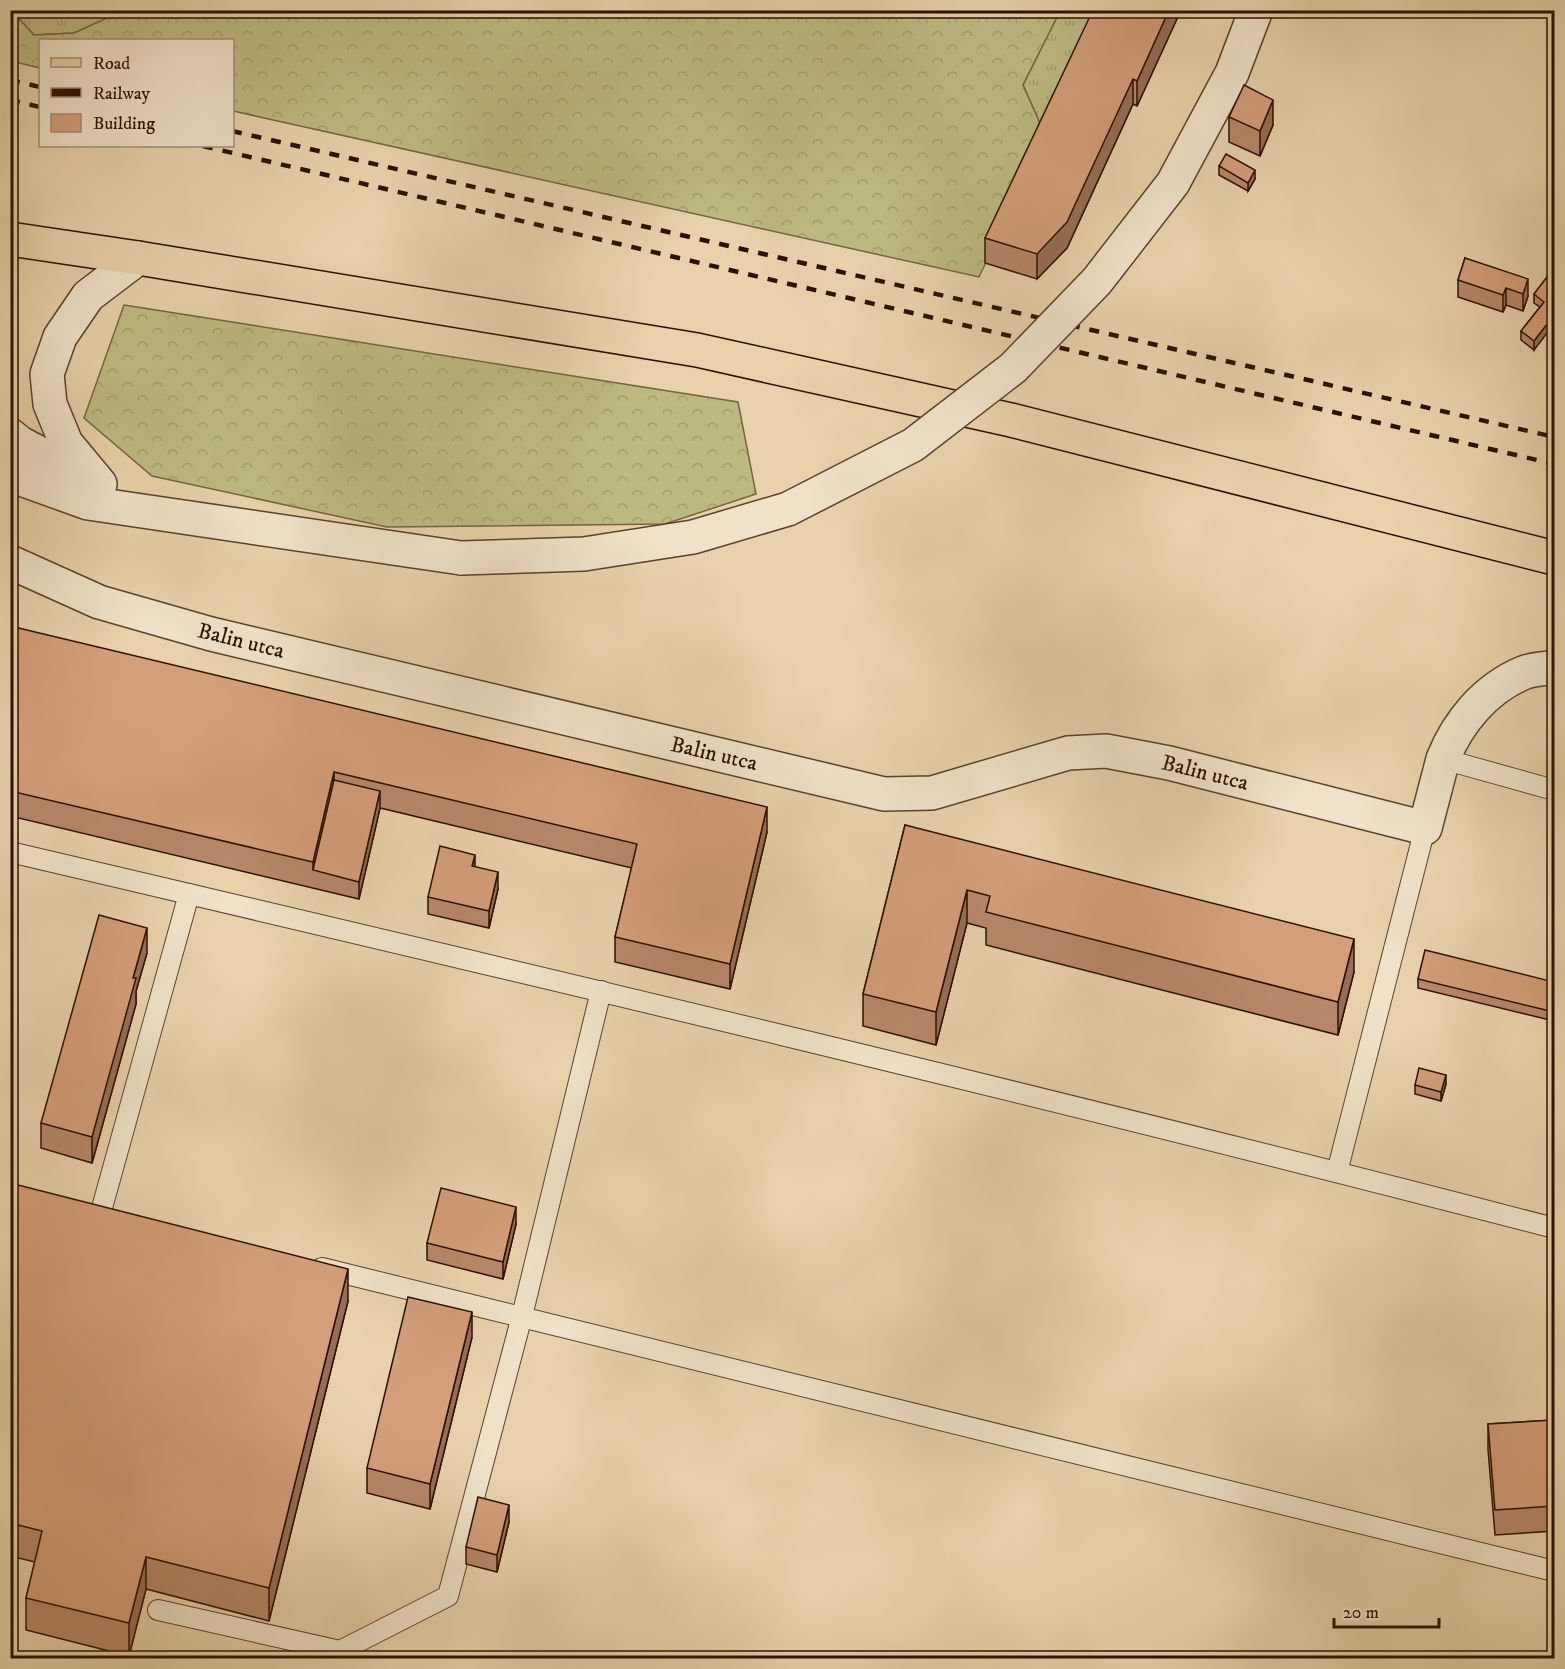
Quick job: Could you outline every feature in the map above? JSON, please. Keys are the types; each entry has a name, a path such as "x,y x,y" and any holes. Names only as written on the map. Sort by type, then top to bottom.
{"main road":[{"path":"10,239 697,350 1011,420 1554,558"}],"street":[{"path":"10,475 88,503 461,558 585,554 693,537 788,509 913,445 1013,368 1097,281 1173,183 1232,73 1256,10"},
{"path":"100,484 66,443 50,404 47,374 60,337 88,296 138,258"},
{"path":"10,435 20,443 100,484 199,519"},
{"name":"Balin utca","path":"10,562 99,602 211,634 884,794 932,793 1068,753 1106,752 1180,766 1425,828"},
{"path":"1425,828 1443,759 1466,716 1488,693 1524,672 1554,667"}],"lane":[{"path":"1443,759 1554,790"},
{"path":"1337,1172 1425,828"},
{"path":"10,852 601,991 1337,1172 1554,1228"},
{"path":"100,1215 189,894"},
{"path":"159,1610 340,1651 448,1596 522,1316 601,991"},
{"path":"78,1209 123,1220"},
{"path":"305,1264 1554,1571"}],"green space":[{"path":"11,10 34,35 74,33 112,16 116,10 1060,11 1023,85 1046,137 979,277 234,111 234,39 39,39 39,68 11,61"},
{"path":"12,11 116,11 112,16 74,33 34,35"},
{"path":"1060,11 1106,11 1046,137 1023,85"},
{"path":"124,305 738,402 756,494 665,524 387,527 152,476 84,418"}],"building":[{"path":"1093,10 1169,10 1137,81 1133,79 1067,222 1037,254 985,238"},
{"path":"1244,85 1273,100 1260,131 1229,117"},
{"path":"1226,154 1255,170 1248,183 1219,166"},
{"path":"1465,258 1528,279 1523,294 1506,288 1503,295 1458,280"},
{"path":"1554,268 1554,315 1534,341 1521,331 1544,302 1534,294"},
{"path":"10,626 767,807 730,964 615,937 637,844 334,772 313,862 10,791"},
{"path":"334,780 380,791 359,882 313,870"},
{"path":"905,825 1354,939 1338,1002 986,912 990,896 967,890 936,1012 863,994"},
{"path":"440,846 475,855 472,866 498,872 489,911 428,897"},
{"path":"99,915 147,928 133,978 136,978 92,1137 41,1123"},
{"path":"1425,950 1554,982 1554,1012 1418,979"},
{"path":"1419,1068 1446,1075 1441,1092 1415,1085"},
{"path":"10,1183 348,1269 269,1588 146,1557 129,1623 26,1598 42,1531 10,1523"},
{"path":"441,1188 516,1207 503,1262 427,1243"},
{"path":"408,1297 472,1312 430,1484 367,1468"},
{"path":"1554,1420 1554,1506 1495,1510 1488,1424"},
{"path":"478,1497 509,1505 497,1555 466,1547"}],"railway":[{"path":"10,80 39,87"},
{"path":"10,100 39,107"},
{"path":"234,131 1554,437"},
{"path":"207,147 1554,464"}]}
